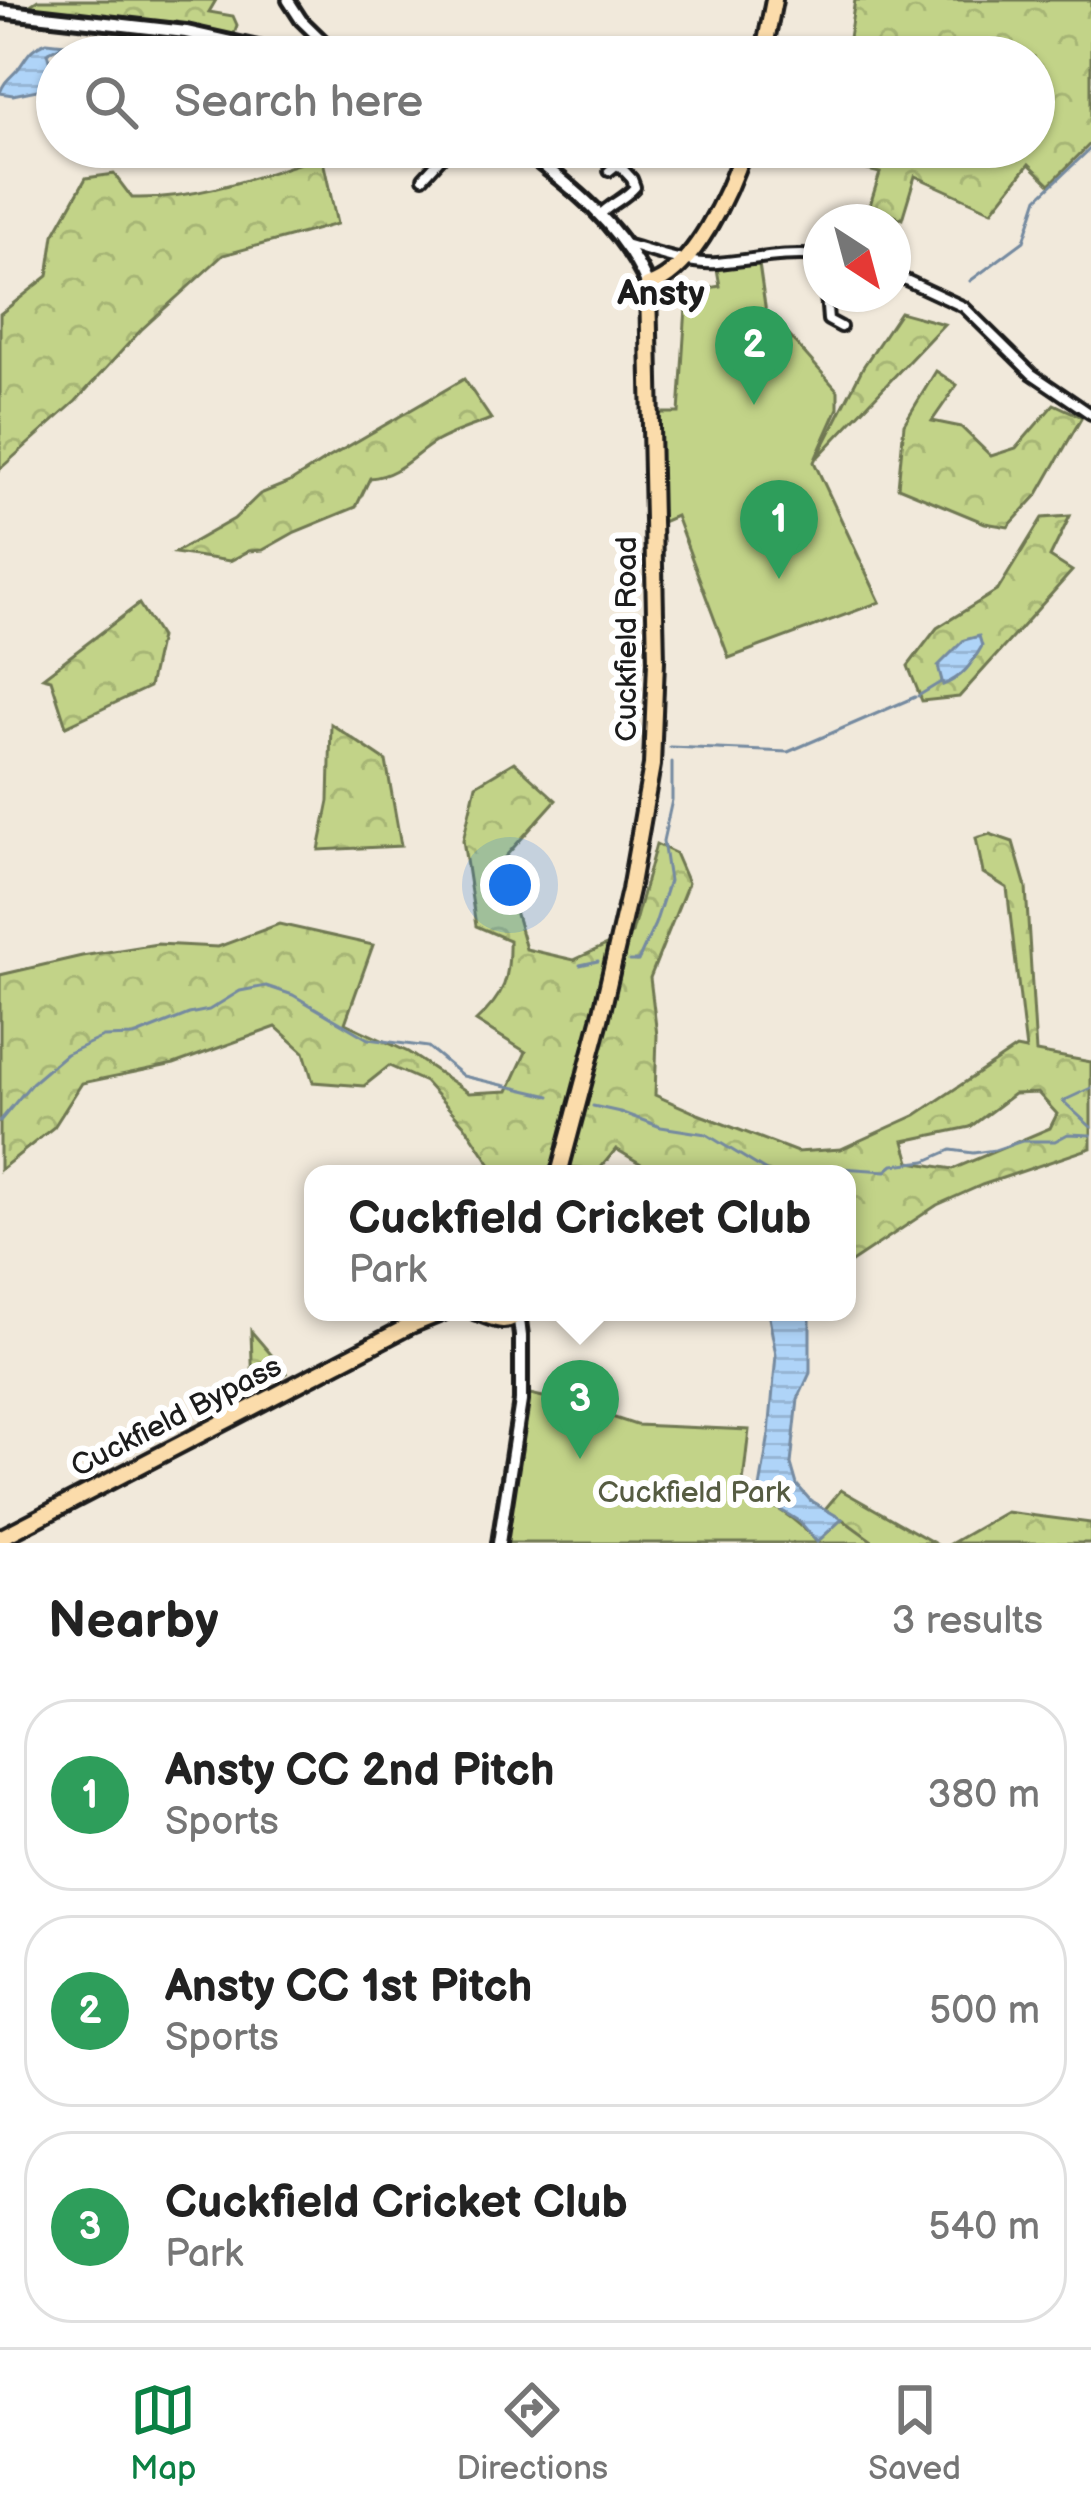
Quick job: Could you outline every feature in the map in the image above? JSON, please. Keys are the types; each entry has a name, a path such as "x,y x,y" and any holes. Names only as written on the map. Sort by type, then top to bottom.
{"highway":[{"path":"767,36 774,0"},
{"path":"648,286 668,277 686,260 720,205 735,168"},
{"name":"Cuckfield Road","path":"561,1165 620,933 652,765 656,662 648,286"},
{"name":"Cuckfield Bypass","path":"0,1538 423,1321"}],"main road":[{"path":"0,11 204,36"},
{"name":"Cuckfield Road","path":"544,168 600,215 634,258 648,286"},
{"path":"499,1543 521,1401 521,1336 510,1321"}],"street":[{"path":"288,0 317,36"},
{"path":"423,178 432,168"},
{"path":"600,215 634,187 632,179 613,168"},
{"path":"623,243 716,263 803,254"},
{"path":"911,282 964,307 1032,374 1091,414"},
{"path":"827,312 828,320"},
{"path":"816,318 841,326"}],"green space":[{"path":"38,0 216,0 209,12 233,16 237,25 233,36 199,36 23,15"},
{"path":"855,0 1091,0 1091,143 1050,184 1033,168 1055,168 1055,36 849,36"},
{"path":"283,168 325,168 337,224 223,255 0,469 0,314 48,276 54,235 86,178 114,174 132,198 228,185"},
{"path":"1026,168 992,211 915,176 907,204 870,204 880,173 863,169"},
{"path":"758,257 766,313 838,391 838,408 814,462 880,602 729,658 676,516 653,526 652,413 679,413 687,292 720,286 716,263"},
{"path":"900,312 944,324 817,458 863,367"},
{"path":"936,371 957,385 932,421 961,427 991,456 1016,448 1054,404 1082,417 1038,494 1008,527 985,523 898,487 904,424"},
{"path":"464,379 491,419 437,441 389,473 370,478 356,507 230,561 174,553 234,519 260,494 290,482"},
{"path":"1070,516 1050,557 1072,571 959,697 922,701 908,666 937,628 998,590 1042,518"},
{"path":"139,604 160,637 149,687 66,726 51,679 43,677"},
{"path":"331,724 386,761 401,846 319,850 329,801"},
{"path":"514,762 556,800 505,857 526,949 574,960 632,933 656,844 675,853 688,883 650,978 657,1035 655,1095 797,1152 841,1149 916,1115 1016,1048 1026,1050 1007,888 983,873 976,838 990,834 1013,842 1026,887 1036,1052 1091,1062 1091,1148 937,1205 856,1259 856,1165 643,1165 616,1149 603,1165 491,1165 466,1127 425,1082 389,1066 364,1086 313,1082 304,1052 276,1027 174,1064 82,1083 54,1127 0,1170 0,975 157,944 218,947 279,924 373,945 345,1023 408,1052 469,1093 508,1091 526,1052 476,1021 494,1003 507,975 509,940 476,926 463,840 476,785","holes":["1038,1093 1057,1114 1050,1128 953,1169 910,1162 904,1141 970,1127 1014,1094"]},
{"path":"251,1331 287,1373 253,1390"},
{"name":"Cuckfield Park","path":"530,1394 636,1425 749,1430 742,1491 783,1512 817,1542 842,1519 875,1543 499,1543 521,1401"},
{"path":"841,1490 934,1543 875,1543 825,1509"},
{"path":"1006,1512 1091,1523 1091,1543 952,1543"}],"water":[{"path":"36,47 36,90 0,93 5,83"},
{"path":"979,636 982,646 970,665 943,685 938,666 964,640"},
{"path":"770,1321 810,1321 810,1373 798,1399 791,1464 797,1485 811,1501 842,1519 817,1542 800,1522 763,1499 760,1488 776,1355"}],"waterway":[{"path":"970,281 1024,241 1038,198 1091,148"},
{"path":"918,696 941,682"},
{"path":"670,747 788,752 915,697 909,700"},
{"path":"629,961 638,961 669,881 663,841 672,800 672,762"},
{"path":"580,965 598,961"},
{"path":"0,1121 32,1083 66,1054 103,1037 134,1036 209,1010 240,991 266,986 293,995 368,1039 428,1047 463,1076 550,1096"},
{"path":"1091,1088 1063,1101 1091,1127"},
{"path":"593,1106 661,1127 706,1134 756,1165"},
{"path":"856,1169 886,1171 951,1150 973,1153 1022,1141 1091,1135"}],"place":[{"name":"Ansty CC 1st Pitch","path":"754,405"},
{"name":"Ansty CC 2nd Pitch","path":"779,579"},
{"name":"Cuckfield Cricket Club","path":"580,1459"}],"district":[{"name":"Ansty","path":"661,292"}]}
